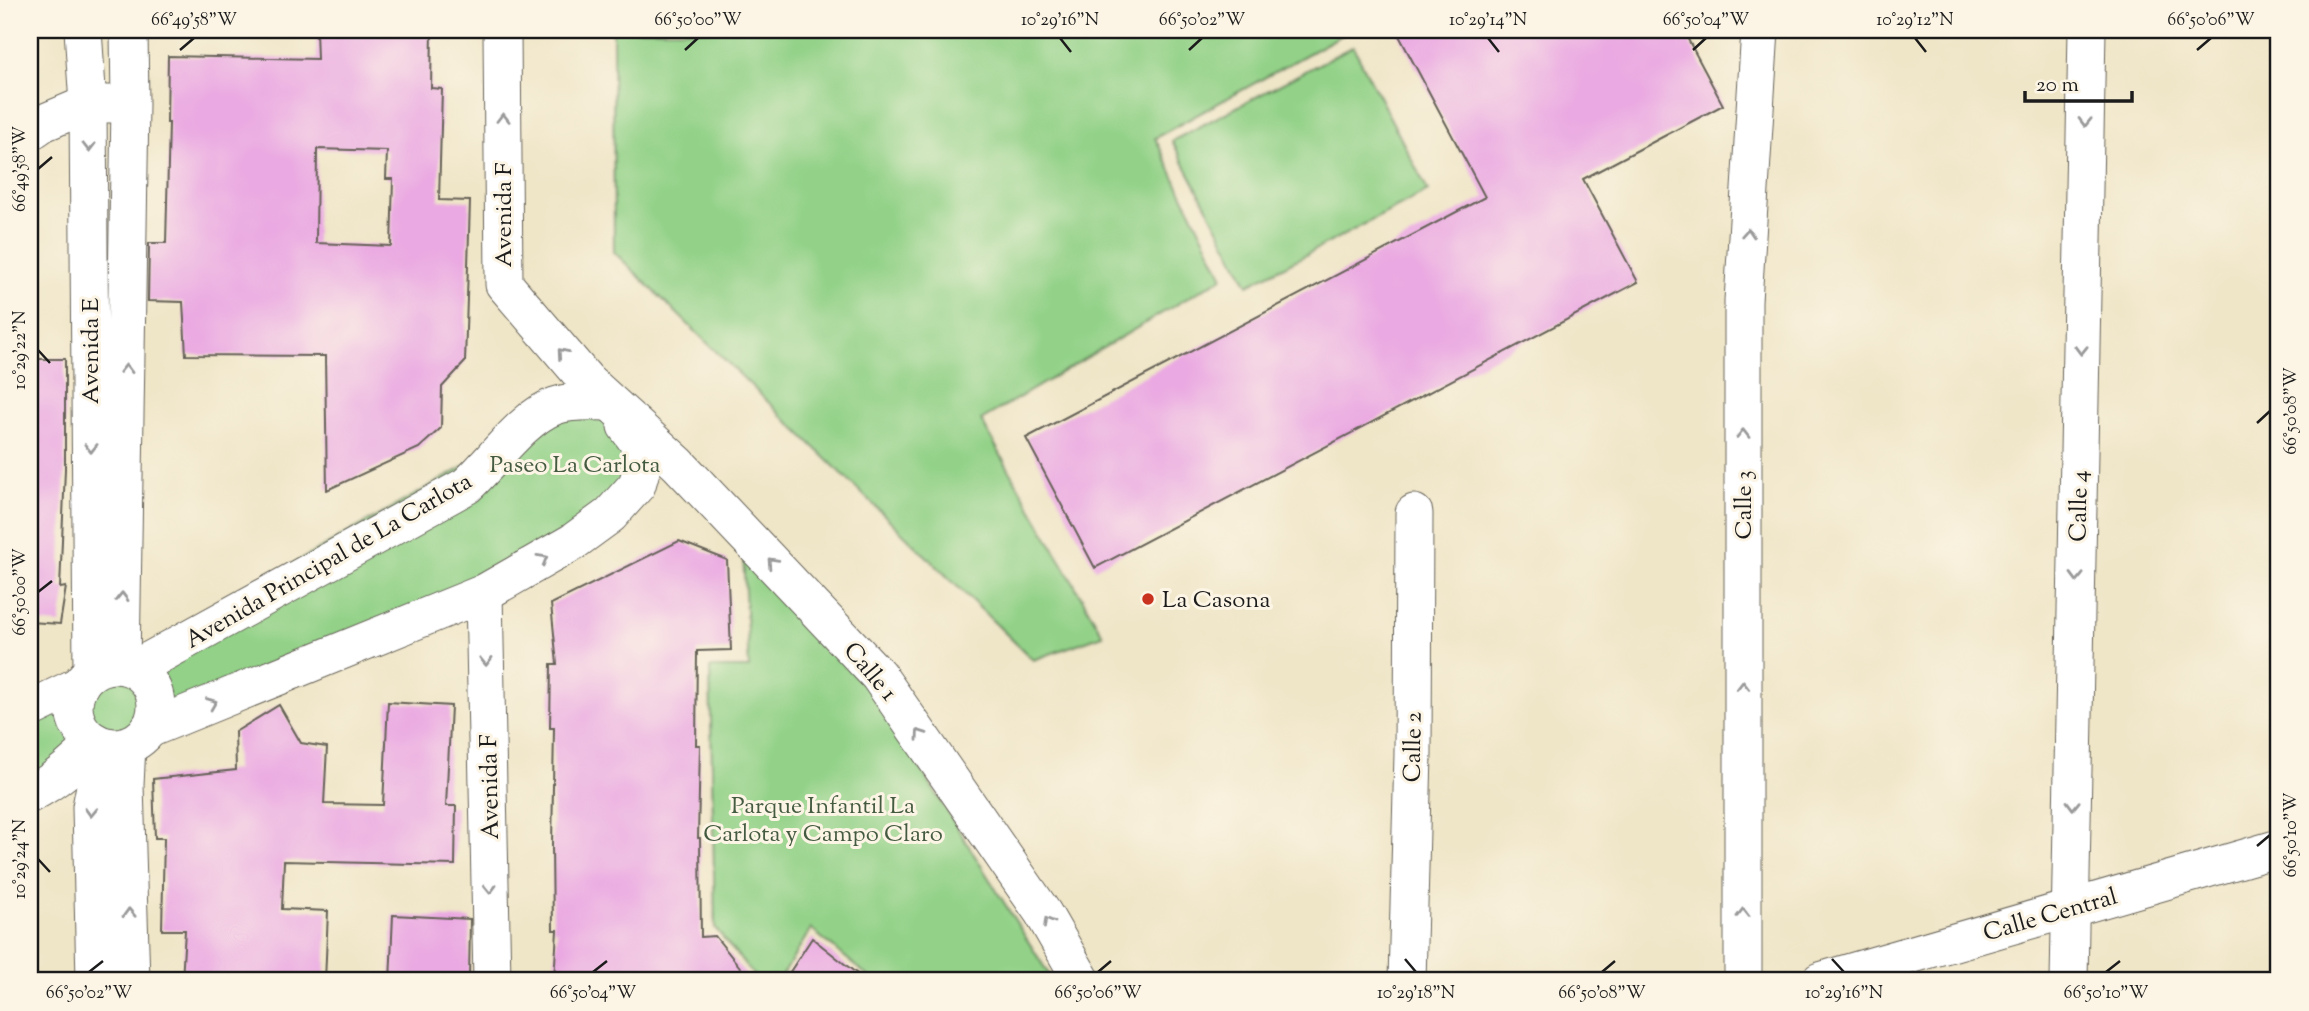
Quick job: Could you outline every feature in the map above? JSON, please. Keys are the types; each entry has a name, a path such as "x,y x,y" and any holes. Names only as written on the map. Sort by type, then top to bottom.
{"street":[{"name":"Avenida E","path":"83,30 88,104 107,673"},
{"name":"Avenida E","path":"107,673 130,104 129,30"},
{"name":"Avenida F","path":"502,30 504,284 587,381 609,402"},
{"name":"Calle 3","path":"1743,981 1744,301 1760,30"},
{"name":"Calle 4","path":"2069,981 2087,30"},
{"path":"30,132 43,123 88,104 130,104"},
{"name":"Avenida Principal de La Carlota","path":"30,709 107,673 466,486 498,452 545,410 556,405 580,401 609,402"},
{"path":"94,981 91,807 96,776 120,740 484,593 594,528 623,502 637,485 646,453 609,402"},
{"name":"Calle 1","path":"609,402 678,464 878,675 1043,912 1082,981"},
{"name":"Calle 2","path":"1407,981 1413,754 1413,513"},
{"name":"Avenida F","path":"484,593 492,981"},
{"path":"30,794 120,740 155,715 154,692 146,679 107,673 74,703 82,729 120,740"},
{"path":"120,740 125,785 131,981"},
{"name":"Calle Central","path":"1820,981 2279,848"}],"green space":[{"path":"613,30 1351,30 1155,138 1223,277 981,420 1103,635 1033,660 614,252"},
{"path":"1353,46 1428,191 1248,285 1172,141"},
{"name":"Paseo La Carlota","path":"580,401 646,453 610,515 30,794 30,709 116,665"},
{"name":"Parque Infantil La Carlota y Campo Claro","path":"743,554 877,699 1053,981 985,981 980,974 951,981 874,981 811,929 779,981 758,981 715,928 710,668 749,668"}],"building":[{"path":"316,30 432,30 431,88 442,89 439,200 470,201 465,362 442,387 441,428 419,448 327,490 325,356 186,355 183,302 148,301 149,243 166,243 168,56 317,59","holes":["317,149 387,151 386,179 393,179 391,246 316,243"]},
{"path":"1396,30 1683,30 1723,105 1583,179 1638,282 1095,568 1026,438 1485,197"},
{"path":"30,359 65,359 65,469 60,588 66,587 60,624 30,622"},
{"path":"679,541 727,560 731,650 697,651 696,745 700,745 698,838 701,937 715,936 751,981 554,981 557,930 553,930 554,728 550,728 551,664 557,664 551,604"},
{"path":"388,702 451,706 446,806 456,806 455,865 284,861 282,909 328,911 325,981 182,981 185,930 162,930 164,838 155,838 153,779 236,770 235,732 279,705 301,743 327,747 324,804 383,805"},
{"path":"393,915 470,919 469,981 390,981"},
{"path":"812,938 866,981 784,981"}],"place":[{"name":"La Casona","path":"1148,599"}]}
